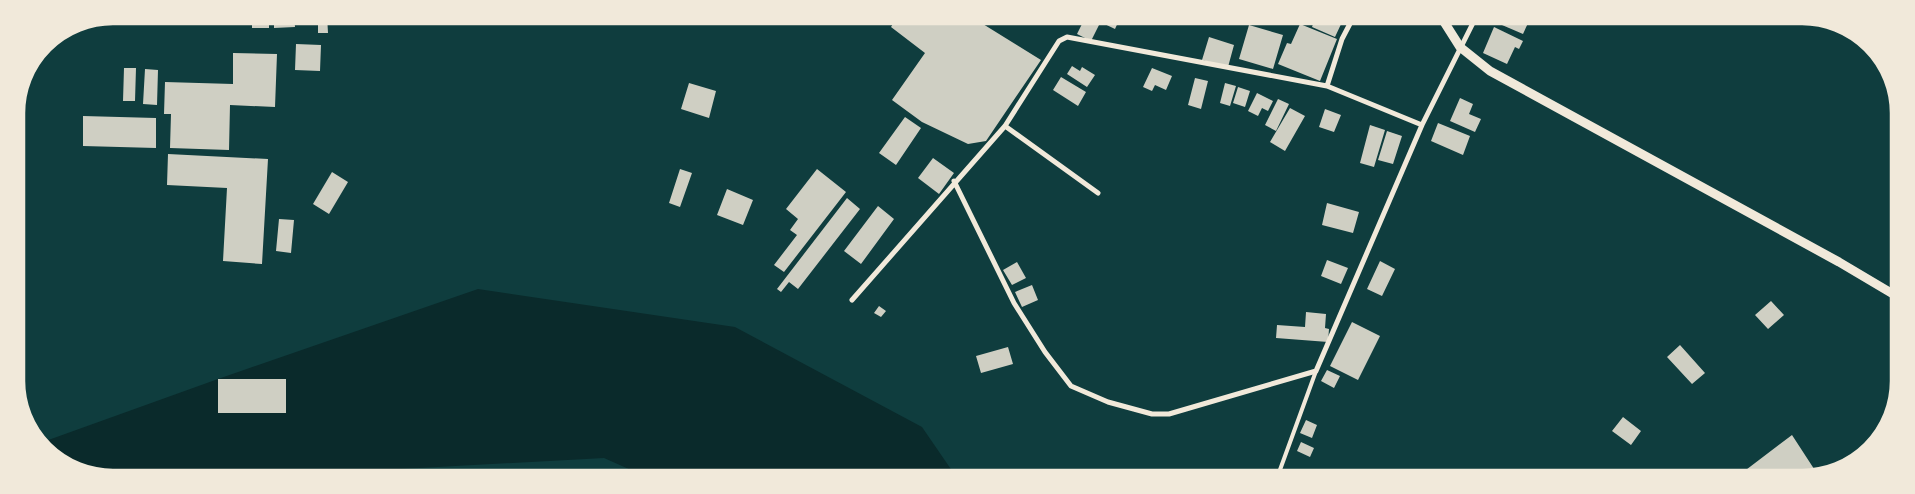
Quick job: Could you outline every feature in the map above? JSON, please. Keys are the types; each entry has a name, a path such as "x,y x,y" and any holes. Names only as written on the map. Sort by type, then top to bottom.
{"street":[{"path":"1327,86 1342,39 1350,24"},
{"path":"1446,24 1460,47 1476,61 1504,79 1891,293"},
{"path":"954,181 1014,302 1045,352 1071,386 1108,402 1152,414 1169,414 1316,371 1422,125 1472,24"},
{"path":"852,300 954,181 1005,126 1059,41 1067,37 1327,86 1422,125"},
{"path":"1005,126 1098,193"}],"lane":[{"path":"1280,470 1316,371"}],"water":[{"path":"478,289 735,327 922,427 952,470 631,470 604,458 383,470 113,470 84,466 59,452 47,441"}],"building":[{"path":"252,24 269,24 269,28 252,28"},
{"path":"274,24 295,24 295,27 274,28"},
{"path":"318,24 328,24 328,33 318,33"},
{"path":"893,24 983,24 1041,60 986,141 968,144 922,122 892,100 925,53 891,27"},
{"path":"1082,24 1100,24 1091,41 1077,34"},
{"path":"1104,24 1117,24 1115,29"},
{"path":"1300,24 1337,39 1320,81 1278,64 1287,43 1291,44"},
{"path":"1313,24 1341,24 1335,37 1312,27"},
{"path":"1500,24 1528,24 1523,34"},
{"path":"1249,25 1283,35 1273,69 1239,59"},
{"path":"1494,27 1523,41 1519,49 1515,47 1507,64 1483,53"},
{"path":"1209,37 1234,45 1228,67 1202,60"},
{"path":"296,44 321,45 320,71 295,70"},
{"path":"233,53 277,54 275,107 230,105 229,150 170,148 171,114 164,114 165,82 233,84"},
{"path":"1072,66 1080,71 1082,67 1095,75 1087,87 1067,74"},
{"path":"124,68 136,68 135,101 123,101"},
{"path":"1152,68 1172,76 1166,90 1155,85 1152,91 1143,87"},
{"path":"145,69 158,70 157,105 143,104"},
{"path":"1061,77 1086,92 1078,106 1053,90"},
{"path":"1195,78 1208,81 1201,109 1188,105"},
{"path":"689,83 716,91 709,118 681,109"},
{"path":"1225,83 1236,86 1230,106 1220,103"},
{"path":"1238,87 1250,91 1245,107 1233,103"},
{"path":"1257,93 1273,101 1268,111 1262,108 1258,116 1248,111"},
{"path":"1460,98 1473,104 1469,114 1481,119 1475,132 1450,121"},
{"path":"1278,99 1289,104 1276,131 1265,125"},
{"path":"1290,108 1305,116 1285,151 1270,142"},
{"path":"1325,109 1341,115 1334,132 1319,127"},
{"path":"83,116 156,118 156,148 83,146"},
{"path":"905,117 921,128 896,165 879,153"},
{"path":"1438,123 1470,136 1463,155 1431,141"},
{"path":"1370,125 1385,130 1374,167 1360,163"},
{"path":"1387,131 1402,136 1393,164 1378,160"},
{"path":"168,154 268,159 262,264 223,261 227,188 167,185"},
{"path":"933,158 954,173 939,194 918,178"},
{"path":"680,169 692,173 680,207 669,203"},
{"path":"817,169 846,192 784,272 774,265 797,235 790,230 798,219 786,209"},
{"path":"332,172 348,182 329,214 313,204"},
{"path":"727,189 753,200 743,225 717,215"},
{"path":"847,198 860,209 798,289 789,282 781,292 777,289"},
{"path":"1327,203 1359,212 1353,233 1322,225"},
{"path":"878,206 894,219 861,264 844,251"},
{"path":"279,219 294,220 291,253 276,251"},
{"path":"1327,260 1348,268 1341,284 1321,276"},
{"path":"1380,261 1395,269 1382,296 1367,289"},
{"path":"1017,262 1026,278 1012,285 1003,270"},
{"path":"1032,285 1038,300 1022,307 1015,292"},
{"path":"1771,301 1784,315 1768,329 1755,315"},
{"path":"879,306 886,311 881,317 874,313"},
{"path":"1306,312 1326,314 1325,328 1329,329 1328,342 1276,338 1277,325 1305,327"},
{"path":"1352,322 1380,336 1358,380 1330,366"},
{"path":"1680,345 1705,373 1692,384 1667,357"},
{"path":"1008,347 1013,364 981,373 976,356"},
{"path":"1327,370 1340,376 1334,388 1321,381"},
{"path":"218,379 286,379 286,413 218,413"},
{"path":"1623,417 1641,431 1631,445 1612,431"},
{"path":"1306,420 1317,425 1312,438 1300,433"},
{"path":"1792,435 1814,469 1808,470 1746,470"},
{"path":"1301,442 1314,448 1310,457 1297,451"}]}
